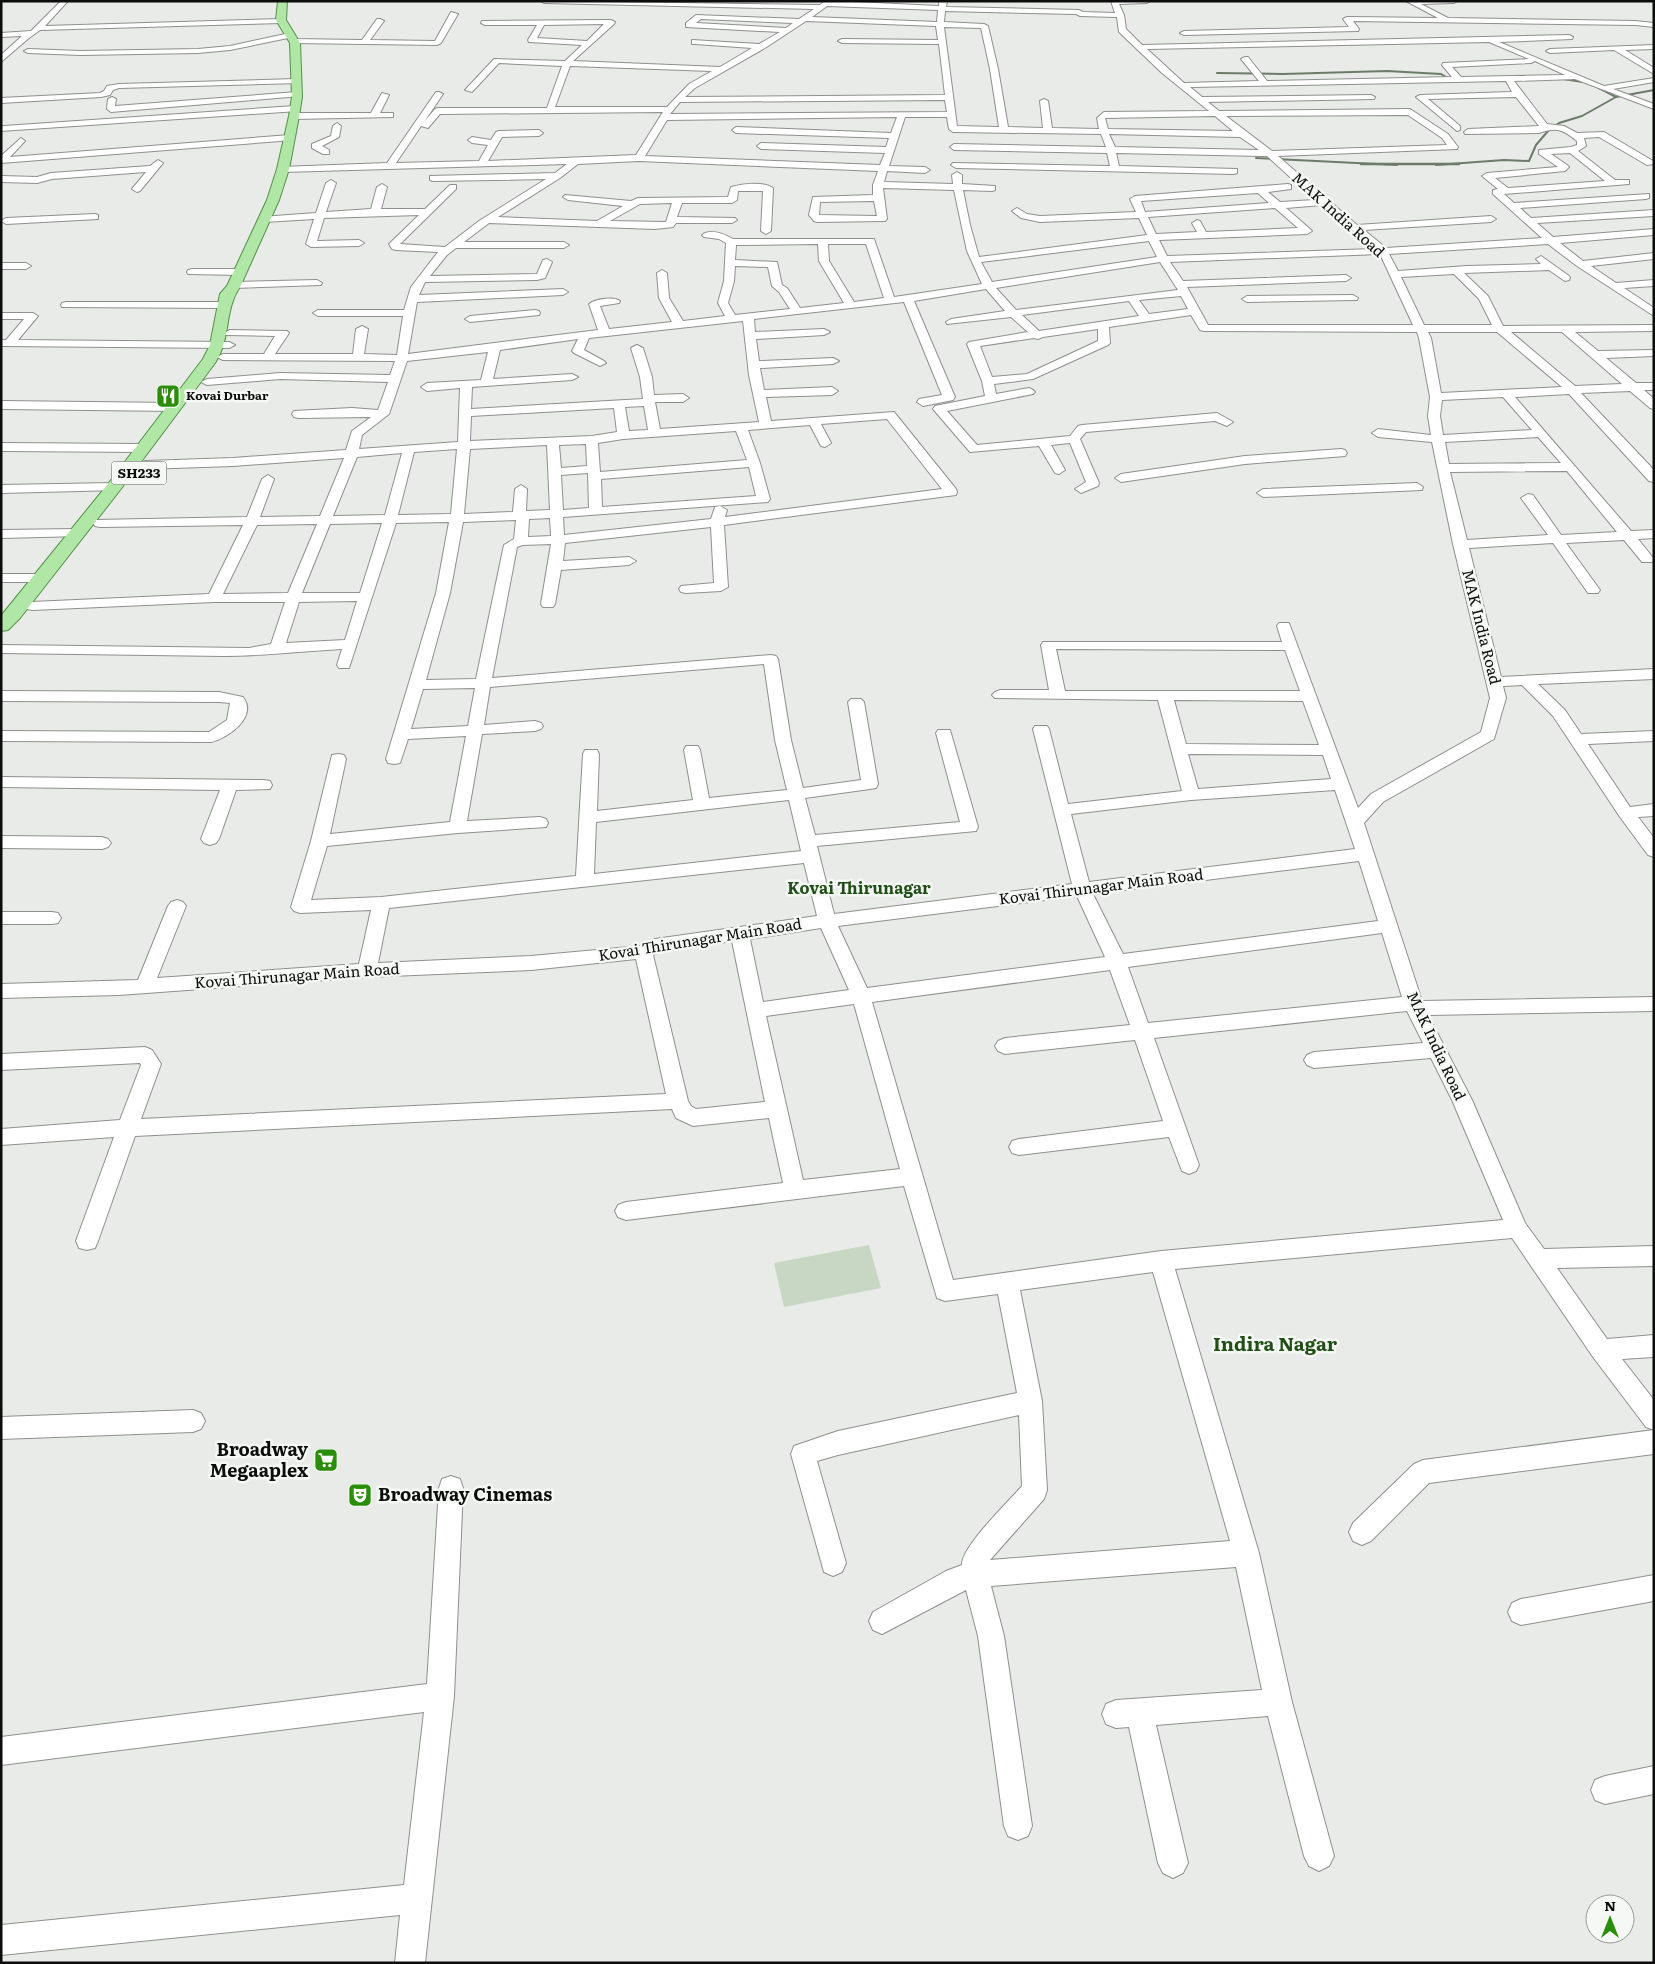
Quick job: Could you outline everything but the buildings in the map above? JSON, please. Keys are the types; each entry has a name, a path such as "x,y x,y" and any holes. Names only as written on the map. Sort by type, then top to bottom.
{"main road":[{"path":"282,22 283,1"},
{"name":"SH233","path":"1,640 59,578 145,465 207,382 225,345 237,294 233,286 264,219 283,169 299,145 294,112 297,94 292,38 282,22"},
{"path":"5,618 42,578 176,407 210,360 225,345 225,305 227,294 233,286"}],"street":[{"path":"1,60 65,1"},
{"path":"544,1 943,6 1079,12 1086,16 1120,15"},
{"path":"1114,2 1147,1"},
{"path":"1410,2 1454,1"},
{"name":"MAK India Road","path":"1114,2 1120,15 1122,30 1140,47 1200,100 1273,157 1383,252 1425,338 1436,397 1434,416 1443,468 1498,698 1488,735 1377,798 1355,822 1414,1006 1462,1100 1517,1228 1601,1350 1654,1420"},
{"path":"1410,2 1488,40 1616,94 1654,107"},
{"path":"639,158 666,113 676,100 692,86 762,46 826,4"},
{"path":"943,6 940,25 958,187 966,228 976,260 988,286 1038,336"},
{"path":"176,24 186,12"},
{"path":"134,25 143,14"},
{"path":"28,51 44,45 81,53 198,51 292,38 364,42 437,43 454,14"},
{"path":"39,17 48,17"},
{"path":"788,30 689,25 699,17 984,26 986,28 1004,130"},
{"path":"88,26 98,18"},
{"path":"1184,33 1355,29 1347,19 1635,23 1654,26"},
{"path":"364,42 380,21"},
{"path":"1,35 88,26 282,22"},
{"path":"542,22 532,40 589,43"},
{"path":"485,23 611,22 567,63 550,110"},
{"path":"13,34 23,24"},
{"path":"1,41 33,32"},
{"path":"33,32 44,45"},
{"path":"1140,47 1570,37"},
{"path":"1601,40 1654,72"},
{"path":"842,41 943,42"},
{"path":"695,42 762,46"},
{"path":"1546,51 1654,46"},
{"path":"1516,52 1536,51"},
{"path":"1245,59 1265,83"},
{"path":"469,90 497,61 721,69"},
{"path":"1458,79 1446,65 1540,61"},
{"path":"1639,63 1654,62"},
{"path":"1183,85 1574,76"},
{"path":"1508,78 1518,94 1545,126"},
{"path":"202,79 296,79"},
{"path":"1,101 101,95 107,93 110,88 119,86 296,79"},
{"path":"1404,80 1457,128"},
{"path":"1604,88 1654,80"},
{"path":"954,147 1273,157 1454,147 1445,136 1410,112 1376,102 1356,81"},
{"path":"112,99 110,109 297,94"},
{"path":"390,164 439,94"},
{"path":"1420,96 1518,94"},
{"path":"374,115 386,95"},
{"path":"1200,100 1372,97"},
{"path":"676,100 948,98"},
{"path":"1044,101 1048,131"},
{"path":"101,120 137,117 143,106"},
{"path":"425,126 438,111 550,110 582,114 951,114"},
{"path":"1115,169 1104,132 1102,118 1104,116 1362,111 1369,113 1410,112"},
{"path":"4,129 294,112 390,115"},
{"path":"878,198 816,199 814,215 817,219 882,219 878,198 878,185 902,114"},
{"path":"2,160 188,146 299,145 335,137 337,126"},
{"path":"1468,132 1539,130 1545,126 1558,126 1581,140 1582,146 1572,150 1542,152 1564,167 1558,170 1487,176 1505,190"},
{"path":"953,129 1242,134"},
{"path":"736,130 894,136"},
{"path":"672,220 732,225 734,189 751,175 768,130"},
{"path":"482,163 499,134 540,133"},
{"path":"1576,136 1601,134 1650,163"},
{"path":"169,136 188,146"},
{"path":"472,140 493,143"},
{"path":"2,160 21,141"},
{"path":"299,145 326,152"},
{"path":"761,146 889,150"},
{"path":"137,189 172,147"},
{"path":"1572,150 1613,183"},
{"path":"3,180 18,176 43,157"},
{"path":"116,167 164,157"},
{"path":"283,169 390,164 639,158 751,175 883,168 925,170"},
{"path":"277,648 293,599 352,453 356,434 383,414 402,358 408,313 416,287 450,248 488,220 557,176 576,161"},
{"path":"457,163 452,182 427,212 394,246 450,248 564,246"},
{"path":"1526,163 1624,234"},
{"path":"956,165 1234,171"},
{"path":"3,180 37,180 52,176 153,169"},
{"path":"1,170 6,174 3,180"},
{"path":"751,175 768,188 766,231"},
{"path":"434,178 452,182 557,176"},
{"path":"1626,182 1505,190 1496,192 1496,194 1581,264 1652,310"},
{"path":"331,183 310,244 359,243"},
{"path":"878,185 992,188"},
{"path":"375,212 382,187"},
{"path":"1288,187 1135,198 1163,259 1182,288 1204,328 1261,328 1355,301 1342,266"},
{"path":"976,260 1154,237 1307,231 1260,190"},
{"path":"1512,206 1646,196"},
{"path":"568,197 631,204 652,200 732,200"},
{"path":"488,220 670,225 678,200"},
{"path":"344,204 378,202"},
{"path":"1017,211 1024,216 1040,219 1106,218 1323,202"},
{"path":"599,224 631,204"},
{"path":"4,223 17,211"},
{"path":"1191,211 1203,235"},
{"path":"264,219 375,212 427,212"},
{"path":"1530,221 1654,212"},
{"path":"4,223 95,217"},
{"path":"1355,228 1490,219"},
{"path":"952,322 1342,266 1383,252 1654,232"},
{"path":"707,234 721,236 731,242 870,242 890,301"},
{"path":"731,242 729,281 723,303 731,318"},
{"path":"823,242 824,261 851,306"},
{"path":"1520,243 1565,278"},
{"path":"1581,264 1654,256"},
{"path":"470,319 538,326 585,335 908,299 1163,259 1342,266"},
{"path":"423,279 540,277 547,262"},
{"path":"507,278 512,263"},
{"path":"729,263 773,264 778,286 783,290 797,311"},
{"path":"1,266 26,266"},
{"path":"1394,274 1467,269 1551,267"},
{"path":"1457,271 1484,298 1499,328 1571,388 1654,478"},
{"path":"192,272 240,272"},
{"path":"662,273 664,298 679,324"},
{"path":"468,296 476,278"},
{"path":"1235,282 1247,300 1261,328"},
{"path":"233,286 317,283"},
{"path":"1614,286 1654,283"},
{"path":"412,299 564,292"},
{"path":"225,345 267,358 402,358 495,348 532,347 538,326 531,294"},
{"path":"1132,296 1146,318"},
{"path":"908,299 949,397 923,402"},
{"path":"1247,300 1364,324 1421,328 1654,328"},
{"path":"605,333 594,304 615,302"},
{"path":"66,305 225,305"},
{"path":"991,398 988,381 973,344 1038,336 1194,310"},
{"path":"318,313 408,313"},
{"path":"1,316 33,316 5,343"},
{"path":"748,317 754,365 766,424"},
{"path":"988,381 1029,377 1104,343 1103,325"},
{"path":"358,358 362,329"},
{"path":"1566,329 1654,406"},
{"path":"751,336 824,332"},
{"path":"5,343 225,345 283,333 267,358"},
{"path":"585,335 578,351 600,363"},
{"path":"486,383 495,348"},
{"path":"637,348 646,377 655,432"},
{"path":"1595,355 1654,353"},
{"path":"754,365 833,361"},
{"path":"806,362 808,376"},
{"path":"207,382 280,376 394,379"},
{"path":"427,387 572,376"},
{"path":"394,759 443,592 456,518 465,446 466,384"},
{"path":"1436,397 1571,388 1654,386"},
{"path":"759,394 832,391"},
{"path":"1028,392 940,409 974,449 1074,439 1082,429 1217,418 1227,422"},
{"path":"1506,393 1571,467 1647,559"},
{"path":"466,413 619,404 683,398"},
{"path":"619,404 623,434"},
{"path":"1,405 176,407"},
{"path":"298,414 352,412 383,414"},
{"path":"145,465 233,462 408,449 592,440 623,434 814,422 890,415 951,492 717,522 557,540 521,541 511,545 474,730 458,827"},
{"path":"814,422 825,443"},
{"path":"740,426 754,463 763,499 769,514"},
{"path":"1378,433 1438,439 1541,433"},
{"path":"1074,439 1093,483 1081,489"},
{"path":"592,440 596,510"},
{"path":"548,604 558,548 553,442"},
{"path":"1043,442 1059,470"},
{"path":"1,447 144,448"},
{"path":"344,665 390,520 408,449"},
{"path":"1122,478 1245,460 1341,453"},
{"path":"554,472 593,473 754,463"},
{"path":"1443,468 1571,467"},
{"path":"214,598 252,521 268,479"},
{"path":"1,489 114,487"},
{"path":"1262,493 1416,487"},
{"path":"521,489 521,541"},
{"path":"1528,498 1593,590"},
{"path":"100,523 390,520 521,516 763,499"},
{"path":"686,590 721,587 717,522 720,502"},
{"path":"1,534 77,533"},
{"path":"1460,544 1654,534"},
{"path":"554,566 628,560"},
{"path":"1,578 42,578"},
{"path":"32,606 214,598 293,599 366,596"},
{"path":"1284,626 1339,784 1355,822"},
{"path":"1,649 249,652 277,648 351,644"},
{"path":"1058,695 1048,645 1290,646"},
{"path":"417,685 483,683 771,660 783,740 827,921 861,996 945,1291 1161,1261 1517,1228"},
{"path":"1494,682 1654,674"},
{"path":"1525,680 1559,713 1626,813 1654,851"},
{"path":"1000,695 1308,696"},
{"path":"1,696 219,697 238,700 239,710 238,716 232,725 211,737 1,736"},
{"path":"1165,696 1191,795"},
{"path":"589,817 870,784 856,702"},
{"path":"401,735 535,726"},
{"path":"1041,729 1082,889 1117,962 1189,1165"},
{"path":"338,759 320,840 300,907 381,903 585,880 970,827 944,732"},
{"path":"1577,739 1654,736"},
{"path":"1179,749 1327,750"},
{"path":"692,750 702,804"},
{"path":"585,880 591,754"},
{"path":"1,782 264,785"},
{"path":"1061,810 1191,795 1339,784"},
{"path":"210,839 230,785"},
{"path":"1626,813 1654,810"},
{"path":"320,840 458,827 540,823"},
{"path":"1,842 102,842"},
{"name":"Kovai Thirunagar Main Road","path":"1,991 145,986 367,970 531,962 643,952 655,946 827,921 1365,854"},
{"path":"367,970 381,903"},
{"path":"145,986 177,906"},
{"path":"1,918 52,918"},
{"path":"755,1010 1388,926"},
{"path":"740,933 795,1191"},
{"path":"643,952 678,1101 683,1112 692,1118 777,1109"},
{"path":"1005,1046 1142,1031 1414,1006 1654,1004"},
{"path":"1314,1060 1436,1050"},
{"path":"1,1062 145,1055 151,1064 87,1241"},
{"path":"1,1137 128,1128 678,1101"},
{"path":"1019,1147 1176,1128"},
{"path":"626,1210 912,1176"},
{"path":"1539,1259 1654,1256"},
{"path":"1161,1261 1246,1554 1278,1702 1319,1856"},
{"path":"1008,1282 1030,1401 1035,1490 978,1554 974,1562 980,1599 991,1636 1018,1826"},
{"path":"1601,1350 1654,1346"},
{"path":"833,1563 803,1454 838,1443 1030,1401"},
{"path":"1,1428 193,1420"},
{"path":"1362,1532 1423,1472 1654,1442"},
{"path":"410,1963 440,1696 452,1488"},
{"path":"882,1621 955,1580 976,1574 1246,1554"},
{"path":"1521,1612 1654,1588"},
{"path":"1,1751 440,1696"},
{"path":"1173,1863 1128,1714 1278,1702"},
{"path":"1605,1790 1654,1780"},
{"path":"1,1940 418,1899"}],"green space":[{"path":"869,1245 881,1288 784,1307 774,1263"}],"waterway":[{"path":"1217,73 1283,74 1387,71 1441,74 1451,80"},
{"path":"1563,79 1583,82"},
{"path":"1597,87 1616,97"},
{"path":"1616,97 1654,90"},
{"path":"1450,164 1504,160 1529,161 1536,145 1548,131 1559,123 1582,116 1616,97"},
{"path":"1256,158 1377,164"},
{"path":"1361,164 1377,164"},
{"path":"1377,164 1450,164"},
{"path":"1377,164 1397,165"},
{"path":"1436,165 1450,164"},
{"path":"1450,164 1459,164"}],"place":[{"name":"Kovai Durbar","path":"168,396"},
{"name":"Broadway Megaaplex","path":"326,1460"},
{"name":"Broadway Cinemas","path":"360,1495"}],"district":[{"name":"Kovai Thirunagar","path":"859,888"},
{"name":"Indira Nagar","path":"1275,1344"}]}
